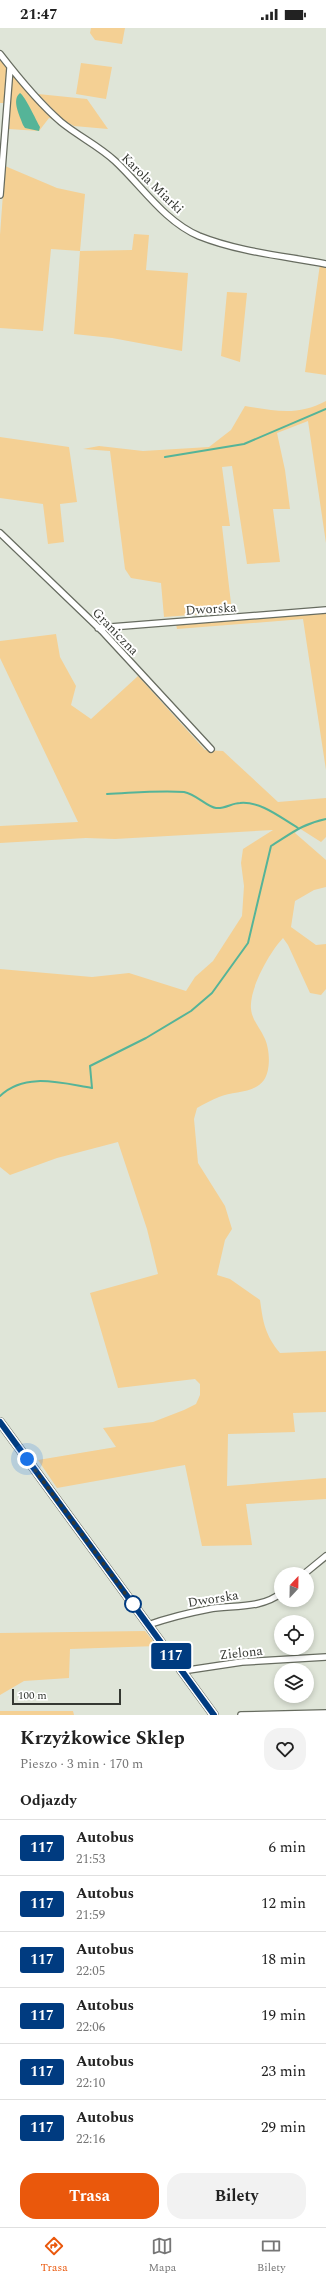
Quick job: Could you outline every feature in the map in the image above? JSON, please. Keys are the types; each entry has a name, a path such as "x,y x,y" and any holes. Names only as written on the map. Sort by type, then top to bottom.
{"main road":[{"path":"0,1422 214,1715"}],"street":[{"name":"Karola Miarki","path":"0,54 10,68 61,122 106,153 167,215 197,235 253,251 326,264"},
{"path":"0,195 10,68"},
{"name":"Graniczna","path":"0,533 98,628 211,749"},
{"name":"Dworska","path":"98,628 326,610"},
{"path":"313,1567 326,1556"},
{"name":"Dworska","path":"148,1625 179,1615 259,1603 274,1596"},
{"name":"Zielona","path":"182,1671 242,1662 326,1657"},
{"path":"241,1715 326,1713"}],"shaded area":[{"path":"91,28 125,28 122,44 95,40 90,33"},
{"path":"0,59 7,69 4,103 0,103"},
{"path":"81,63 112,67 106,99 76,94"},
{"path":"12,74 54,119 49,118 39,131 9,129"},
{"path":"20,93 40,127 39,131 25,128 23,125 16,104 17,96"},
{"path":"38,94 87,99 108,129 74,126 62,119"},
{"path":"5,166 57,188 85,194 80,251 51,249 43,331 0,328 0,235"},
{"path":"134,234 149,235 146,270 188,273 182,351 112,338 74,334 80,251 132,250"},
{"path":"320,264 326,266 326,375 305,372"},
{"path":"227,292 247,293 240,362 221,356"},
{"path":"326,401 326,543 308,421 277,433 285,470 290,509 273,509 280,562 247,564 232,466 222,467 230,526 222,526 232,612 164,617 161,583 131,578 125,569 110,451 83,449 99,446 143,451 209,447 231,430 245,406 287,411 306,409"},
{"path":"0,437 69,447 77,502 60,504 64,542 48,544 43,504 0,498"},
{"path":"326,613 326,770 303,619 177,629 176,624"},
{"path":"56,634 60,657 76,686 71,705 91,719 138,676 205,750 223,751 278,802 326,798 326,837 321,842 299,828 295,833 326,860 326,887 314,890 295,901 291,927 316,945 326,944 326,989 321,995 310,993 288,945 283,938 266,962 253,992 251,1001 253,1017 268,1047 269,1065 266,1076 260,1085 255,1088 219,1097 197,1108 194,1119 198,1163 225,1206 232,1229 225,1240 217,1275 230,1279 260,1300 262,1315 268,1334 280,1353 326,1351 326,1412 293,1413 295,1432 228,1434 227,1486 326,1478 326,1499 246,1504 252,1545 202,1546 185,1465 57,1488 38,1460 116,1447 103,1428 153,1422 184,1410 196,1404 200,1395 200,1384 195,1379 118,1388 90,1293 158,1274 147,1229 118,1142 57,1158 10,1175 0,1167 0,969 92,977 129,973 186,991 195,977 213,961 242,916 244,886 241,863 243,849 273,830 115,839 86,838 0,843 0,826 78,822 0,658 0,641"},
{"path":"145,1631 157,1646 70,1649 69,1678 24,1681 0,1695 0,1633"},
{"path":"0,1711 73,1711 74,1715 0,1715"}],"waterway":[{"path":"165,457 244,444 326,409"},
{"path":"107,794 175,791 193,795 216,808 222,808 237,803 248,803 263,807 298,828"},
{"path":"0,1096 21,1084 32,1082 56,1082 92,1088 90,1066 146,1038 191,1011 212,993 248,943 271,846 304,826 326,819"}],"bus line":[{"name":"117","path":"0,1422 214,1715"}],"route":[{"path":"27,1459 135,1607 133,1604"}]}
